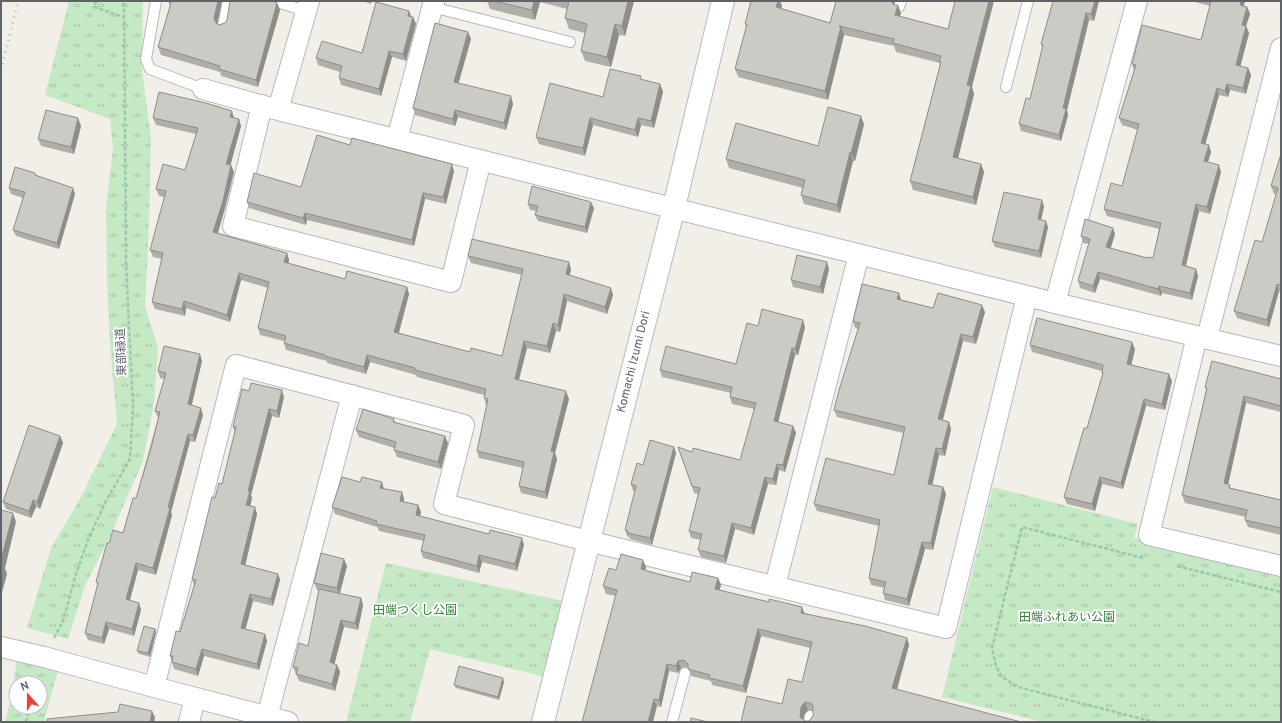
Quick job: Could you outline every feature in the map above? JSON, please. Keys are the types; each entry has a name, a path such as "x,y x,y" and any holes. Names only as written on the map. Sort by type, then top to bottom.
{"street":[{"name":"Komachi Izumi Dori","path":"543,722 674,207 723,1"},
{"path":"1055,303 1137,1"},
{"path":"397,139 433,4"},
{"path":"308,6 270,107 233,226 451,282 481,160"},
{"path":"1281,48 1149,535 1281,566"},
{"path":"203,88 270,107 1055,303 1281,356"},
{"path":"776,586 859,254"},
{"path":"154,688 236,365 464,425 444,504 588,541 946,628 1027,296"},
{"path":"267,717 352,395"},
{"path":"1,646 154,688 288,722"},
{"path":"189,722 195,698"}],"lane":[{"path":"156,1 146,60 150,69 203,88"},
{"path":"223,26 228,1"},
{"path":"273,1 308,6"},
{"path":"1006,87 1028,1"},
{"path":"433,4 570,42"},
{"path":"672,722 685,673"}],"path":[{"path":"96,1 94,7 124,17"},
{"name":"東部緑道","path":"44,657 63,621 76,574 88,540 106,501 130,459 133,406 126,264 124,1"},
{"path":"1144,558 1022,527 992,648 996,666 1001,676 1018,687 1154,722"},
{"path":"1174,566 1281,592"}],"green space":[{"path":"69,1 143,1 142,69 151,139 145,306 158,348 154,403 143,461 111,534 85,586 68,639 27,628 51,548 80,499 117,424 110,344 107,284 106,207 113,149 110,119 45,95"},
{"name":"田端ふれあい公園","path":"993,487 1138,524 1134,538 1281,575 1281,722 1044,722 942,697"},
{"name":"田端つくし公園","path":"386,563 573,603 554,679 430,649 410,722 346,722"},
{"path":"17,659 58,670 48,707 48,675 15,675"},
{"path":"8,710 8,715 46,715 44,722 5,722"}],"building":[{"path":"170,1 218,1 214,18 216,23 219,25 225,23 227,20 230,1 273,1 277,3 256,80 219,69 220,66 158,47 171,3 169,3"},
{"path":"494,1 534,1 532,10"},
{"path":"569,1 628,1 622,26 615,24 607,57 581,51 587,24 565,18"},
{"path":"751,1 778,1 776,7 830,23 836,1 891,1 894,5 898,5 895,15 948,29 955,1 989,1 967,85 971,86 953,157 981,164 973,197 910,181 941,62 939,62 941,56 893,43 894,39 841,26 825,91 735,69 747,24 745,24"},
{"path":"1053,1 1095,1 1091,14 1086,13 1063,108 1066,109 1059,135 1019,124 1026,98 1030,99 1043,45 1041,44"},
{"path":"1211,1 1241,1 1240,5 1247,7 1242,25 1246,26 1236,65 1248,68 1243,88 1227,84 1225,91 1217,88 1201,143 1209,145 1204,161 1219,165 1207,207 1196,204 1182,265 1196,269 1190,293 1159,286 1158,289 1098,272 1093,286 1078,281 1090,239 1081,236 1085,219 1113,228 1106,247 1147,258 1153,258 1161,223 1104,209 1111,183 1122,186 1139,124 1119,118 1136,65 1132,64 1142,25 1201,40"},
{"path":"376,2 409,11 408,16 413,17 403,54 389,51 379,89 339,78 342,66 316,58 322,41 362,53"},
{"path":"435,23 468,32 454,82 511,96 504,123 455,110 453,119 413,108"},
{"path":"610,69 641,76 640,79 660,84 651,121 638,118 635,130 590,118 583,148 536,137 550,83 603,97"},
{"path":"159,92 232,111 230,117 239,119 226,164 231,165 223,201 213,232 287,253 284,262 345,279 347,271 407,287 394,332 470,352 471,348 502,356 523,269 468,256 472,239 569,262 566,274 611,288 605,307 564,294 558,325 553,323 547,346 524,341 515,379 566,391 551,451 554,452 545,492 519,486 524,462 477,451 488,399 484,398 486,389 415,370 415,368 367,355 364,367 284,343 286,336 258,328 269,282 239,273 227,315 184,301 182,309 152,302 163,253 150,250 166,191 156,189 163,164 185,170 198,128 153,118"},
{"path":"828,107 861,116 851,153 850,152 837,205 801,195 805,180 726,159 736,123 818,146"},
{"path":"46,110 78,118 71,147 38,139"},
{"path":"317,135 350,145 352,138 452,164 443,197 423,193 412,240 305,213 303,218 247,202 254,173 301,187"},
{"path":"1281,154 1281,285 1277,284 1267,320 1234,311 1255,240 1262,242 1278,188 1271,186"},
{"path":"15,167 73,188 57,243 13,230 25,192 9,188"},
{"path":"532,186 591,202 585,227 535,215 538,206 528,204"},
{"path":"1004,192 1042,200 1038,219 1046,221 1039,251 992,241"},
{"path":"797,255 827,262 820,287 791,280"},
{"path":"862,284 899,293 897,299 933,308 938,293 982,305 973,337 961,334 938,419 949,422 942,449 936,448 928,484 943,487 931,543 922,542 907,599 883,593 886,582 869,578 880,520 814,504 826,458 894,475 905,427 834,410 860,323 853,321"},
{"path":"762,309 803,320 795,349 792,348 774,421 793,426 783,465 777,464 773,479 765,477 751,528 732,523 724,556 698,550 702,534 689,531 700,488 692,486 678,447 692,452 693,448 740,460 756,403 730,397 732,387 660,370 666,346 736,364 747,323 758,326"},
{"path":"1037,318 1132,342 1127,364 1169,374 1162,404 1144,399 1121,483 1100,477 1092,504 1064,497 1084,428 1087,428 1103,373 1103,365 1030,345"},
{"path":"164,346 200,354 188,404 201,408 193,435 188,434 168,507 170,508 153,568 136,563 126,599 139,603 132,629 106,622 102,638 85,633 98,583 96,582 107,543 109,543 113,530 123,533 133,498 136,498 151,448 160,412 155,411 166,373 158,371"},
{"path":"1212,361 1281,379 1281,406 1244,396 1224,483 1230,485 1229,488 1281,500 1281,528 1245,520 1247,510 1182,495"},
{"path":"251,383 282,390 277,411 269,409 248,491 250,491 246,505 255,507 241,564 278,574 271,599 250,594 241,628 265,634 257,664 202,649 196,669 172,662 173,656 170,656 176,631 180,632 196,580 192,579 212,497 215,498 219,483 222,484 236,427 233,427 242,389 249,391"},
{"path":"363,409 394,419 393,422 445,436 438,462 394,450 396,442 356,430"},
{"path":"29,425 60,436 37,502 33,500 29,511 3,502"},
{"path":"650,440 674,447 650,538 628,533 628,531 625,530 636,486 631,484 637,463 643,465"},
{"path":"342,477 360,482 362,477 382,482 380,488 402,492 400,501 418,505 416,515 489,534 490,530 522,538 515,564 479,555 477,566 421,551 425,535 376,524 377,521 332,507"},
{"path":"1,510 13,513 1,560"},
{"path":"321,553 344,559 337,588 314,583"},
{"path":"621,554 643,560 641,569 654,573 690,582 692,572 718,578 715,589 769,602 769,599 802,607 801,613 865,626 907,638 892,688 1021,722 741,722 747,696 782,704 788,679 802,682 812,642 758,629 743,686 709,678 710,675 688,669 688,664 684,660 678,661 676,666 667,664 659,700 654,699 648,722 582,722 617,590 603,586 609,568 616,570","holes":["805,702 811,703 813,706 813,716 809,721 805,721 800,717 801,707"]},
{"path":"319,589 361,598 355,623 341,620 330,662 337,665 332,684 296,674 298,668 293,667 299,643 308,646"},
{"path":"144,626 155,629 148,653 137,651"},
{"path":"459,666 503,678 498,697 454,685"},
{"path":"120,704 152,711 150,722 47,722 47,719 118,712"},
{"path":"691,718 708,722 690,722"}],"railway":[{"path":"1,70 18,1"}]}
